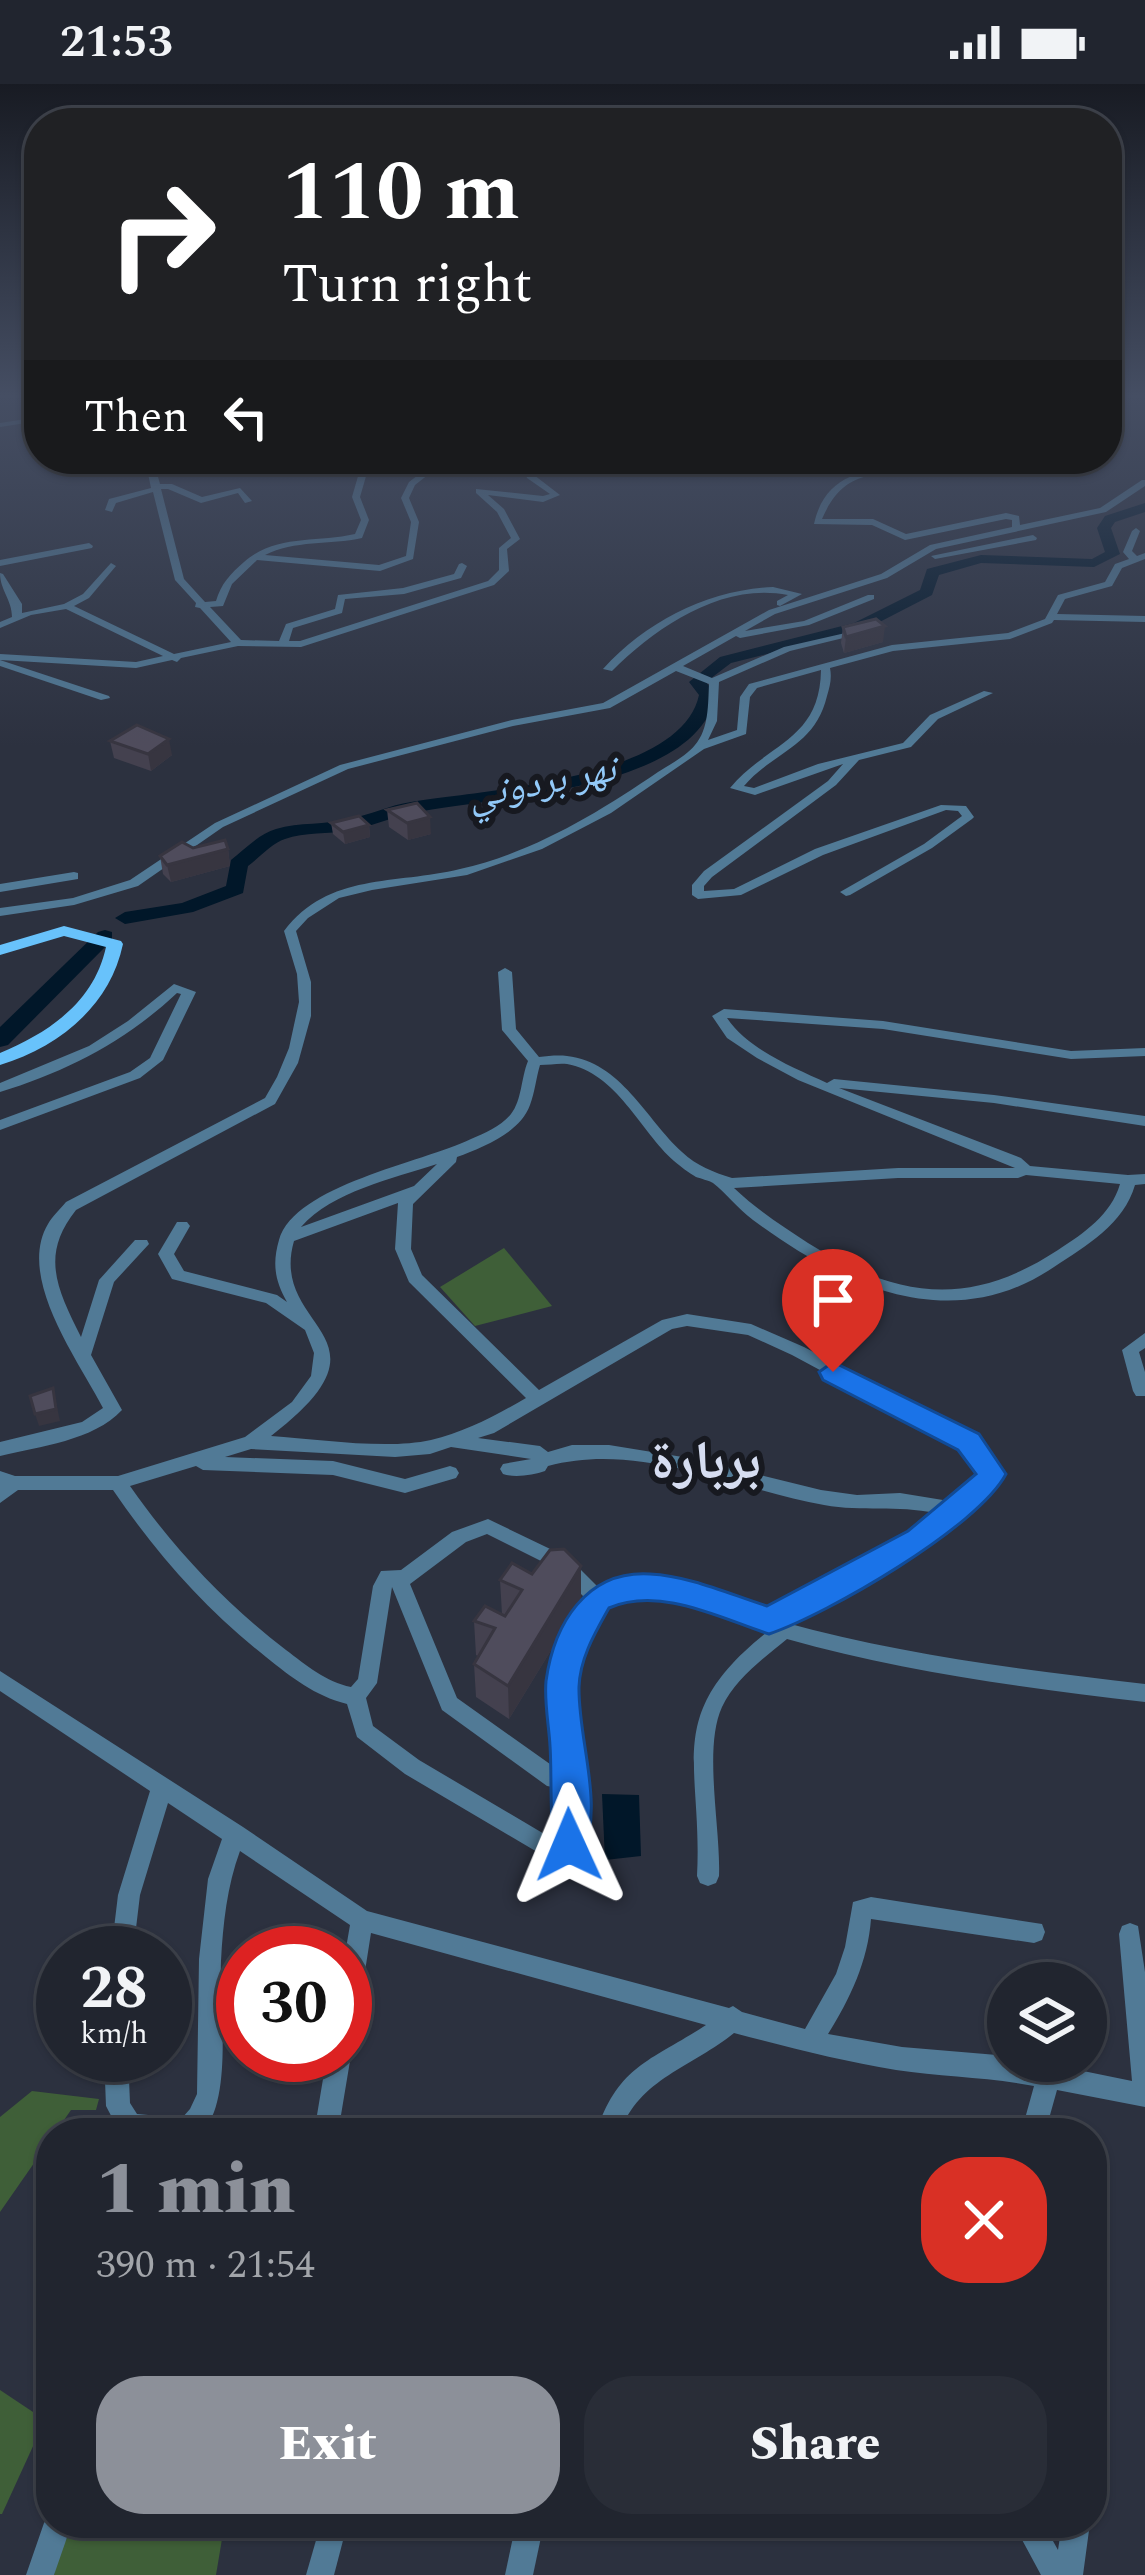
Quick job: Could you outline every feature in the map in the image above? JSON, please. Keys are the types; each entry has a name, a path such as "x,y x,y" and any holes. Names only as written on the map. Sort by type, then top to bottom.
{"main road":[{"path":"0,1060 81,1012 113,963 115,944 64,932 2,949"}],"street":[{"path":"163,514 180,580 198,605 238,643"},
{"path":"198,605 220,604 224,587 255,557 280,542 359,536 363,514"},
{"path":"255,557 376,568 410,557 416,522 412,514"},
{"path":"2,658 110,666 178,659 238,643 314,643 499,578 506,564 502,550 515,539 502,514"},
{"path":"820,514 817,522 873,522 905,537 1006,516 1016,518 1017,535"},
{"path":"772,612 884,577 923,554 966,538 1017,535 1088,514"},
{"path":"923,554 946,554 1083,524"},
{"path":"1136,531 1127,552 1142,564"},
{"path":"0,563 88,546"},
{"path":"1052,617 1061,597 1108,584 1118,566 1142,564"},
{"path":"2,658 0,627 16,617 67,606 86,596 111,566"},
{"path":"283,645 289,626 339,611 340,597 422,587 458,575 462,566"},
{"path":"0,576 17,604 16,617"},
{"path":"0,912 74,901 134,883 219,825 325,773 512,723 606,706 772,612 797,593 774,590 698,605 636,639 608,669"},
{"path":"727,637 806,623 871,597"},
{"path":"67,606 178,659"},
{"path":"700,746 742,732 746,697 753,686 892,648 1001,638 1052,617 1145,619"},
{"path":"676,668 709,679 787,649 875,628"},
{"path":"2,658 105,698"},
{"path":"826,669 819,716 794,745 746,775 736,788 755,792 908,745 934,717 988,693"},
{"path":"0,1449 87,1427 112,1410 52,1295 46,1257 53,1227 71,1206 270,1101 280,1089 306,1006 304,976 290,931 299,917 339,892 448,876 492,864 599,815 663,777 700,746 710,732 709,679"},
{"path":"710,732 725,736"},
{"path":"846,892 928,846 968,817 962,808 945,807 819,853 737,892 698,895 698,885 832,783 854,759"},
{"path":"0,888 74,876"},
{"path":"506,972 508,1030 535,1061"},
{"path":"0,1088 96,1050 139,1024 174,988 189,992 156,1060 135,1075 0,1125"},
{"path":"1025,1170 1016,1161 803,1080 746,1048 720,1024 719,1016 735,1012 884,1025 1071,1055 1145,1052"},
{"path":"535,1061 558,1057 601,1071 683,1159 719,1181 759,1216 844,1273 912,1294 951,1297 998,1292 1051,1264 1114,1214 1137,1179 1025,1170 719,1181"},
{"path":"5,1485 118,1483 251,1442 288,1418 322,1381 325,1359 283,1276 278,1257 286,1238 302,1215 330,1199 460,1150 516,1119 535,1061"},
{"path":"803,1080 994,1099 1145,1121"},
{"path":"460,1150 405,1203 401,1228 415,1278 538,1400"},
{"path":"286,1238 415,1190"},
{"path":"182,1226 166,1254 178,1275 271,1299 310,1328"},
{"path":"83,1355 107,1280 141,1244"},
{"path":"251,1442 395,1450 449,1441 488,1429 668,1324 687,1320 732,1324 798,1351 969,1442 991,1474 919,1540 777,1626 709,1712 708,1876"},
{"path":"1142,1390 1130,1350 1145,1339"},
{"path":"449,1441 533,1451 542,1460"},
{"path":"508,1469 539,1466 565,1449 740,1474 856,1503 879,1499 956,1510"},
{"path":"189,1462 333,1468 405,1486 450,1473"},
{"path":"118,1483 194,1585 224,1612 314,1682 356,1696"},
{"path":"400,1581 459,1537 488,1526 548,1554 598,1599"},
{"path":"356,1696 367,1683 388,1577 400,1581 449,1704 542,1772 554,1779 567,1777"},
{"path":"356,1696 364,1731 412,1767 549,1849 569,1845 573,1818 562,1684 572,1643 598,1599 623,1588 680,1592 777,1626 922,1666 1145,1693"},
{"path":"0,1680 362,1920 810,2041 987,2069"},
{"path":"126,1926 130,1895 162,1787"},
{"path":"199,2118 209,2094 210,1959 219,1879 235,1834"},
{"path":"810,2041 842,1996 860,1943 861,1910 1034,1932"},
{"path":"361,1926 362,1920"},
{"path":"1085,2082 1145,2092 1130,1934"},
{"path":"611,2118 634,2081 718,2033 734,2018"},
{"path":"117,2082 118,2106 125,2118"},
{"path":"328,2118 334,2082"},
{"path":"1038,2118 1047,2082"},
{"path":"40,2575 53,2538"},
{"path":"320,2575 330,2538"},
{"path":"519,2575 527,2538"},
{"path":"1036,2538 1057,2575"},
{"path":"1069,2575 1074,2538"}],"green space":[{"path":"504,1248 552,1306 475,1326 440,1287"},
{"path":"32,2091 99,2099 96,2110 71,2110 65,2118 36,2118 36,2160 0,2212 0,2117"},
{"path":"0,2390 36,2414 36,2440 0,2514"},
{"path":"67,2538 222,2538 216,2575 54,2575"}],"water":[{"path":"602,1794 639,1795 641,1856 605,1860"}],"building":[{"path":"876,619 885,626 846,637 843,627"},
{"path":"137,725 169,739 148,754 110,741"},
{"path":"417,803 430,817 407,823 387,810"},
{"path":"359,816 369,825 343,832 331,823"},
{"path":"225,840 228,849 167,865 160,856 182,842 193,848"},
{"path":"53,1388 56,1409 35,1414 30,1396"},
{"path":"564,1549 581,1566 508,1686 474,1664 495,1628 474,1621 485,1606 505,1616 522,1590 500,1580 512,1563 532,1574 550,1550"}],"waterway":[{"name":"نهر بردوني","path":"125,918 186,908 236,889 238,864 278,834 351,825 406,808 544,787 629,768 670,746 705,709 708,695 697,682 726,660 869,623 927,592 932,572 981,559 1094,563 1113,554 1104,528 1110,519 1124,514"},
{"name":"نهر بردوني","path":"0,1040 105,936"}],"district":[{"name":"بربارة","path":"706,1462"}],"route":[{"path":"569,1845 573,1818 562,1684 572,1643 598,1599 623,1588 649,1587 680,1592 769,1621 919,1540 986,1483 991,1474 987,1464 969,1442 833,1372"}]}
